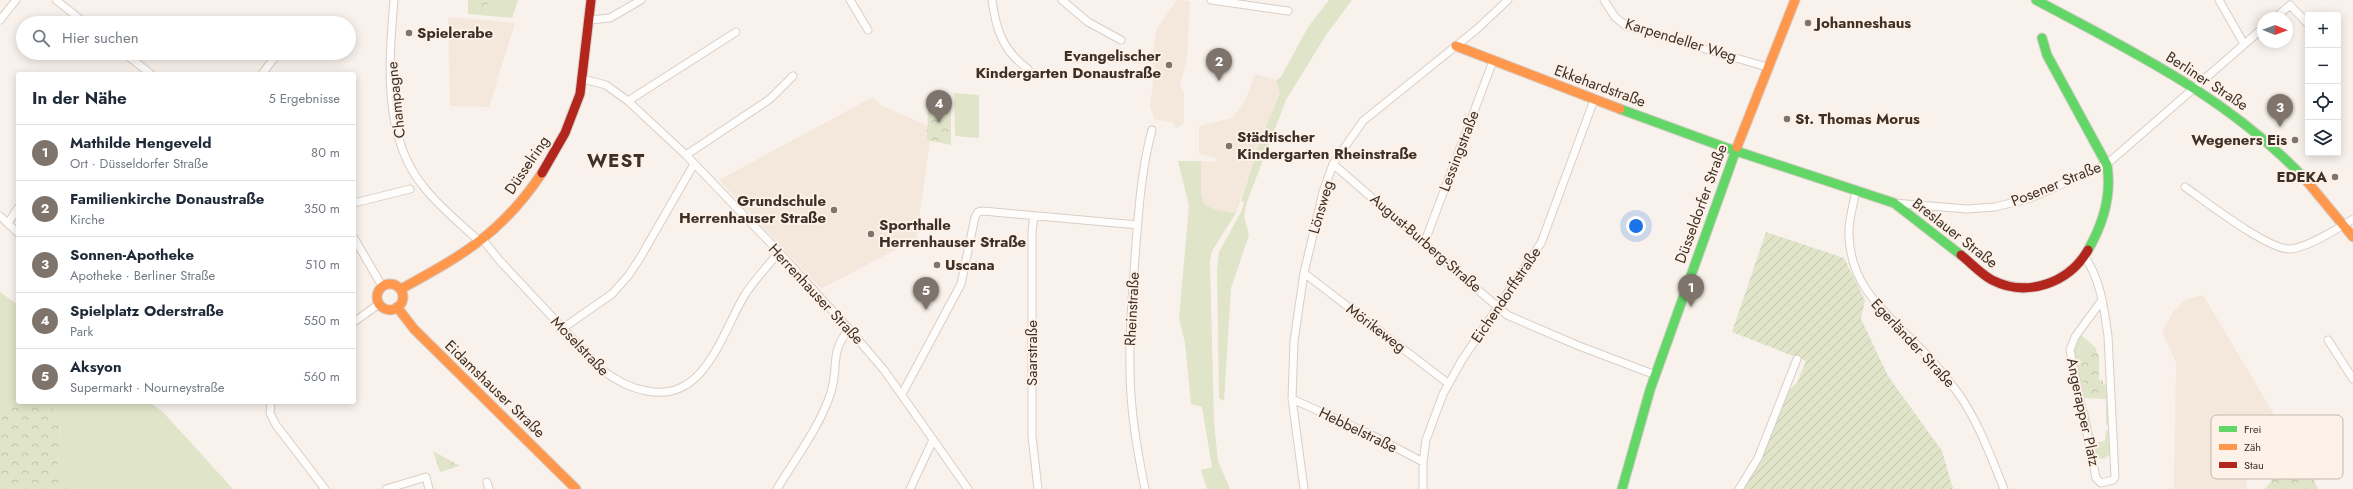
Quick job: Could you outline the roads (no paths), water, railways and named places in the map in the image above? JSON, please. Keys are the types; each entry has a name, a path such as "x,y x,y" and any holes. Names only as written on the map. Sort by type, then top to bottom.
{"street":[{"path":"0,20 16,0"},
{"path":"56,0 76,16"},
{"name":"Champagne","path":"394,0 391,46 392,86 396,122 402,149 422,186 481,241"},
{"name":"Düsselring","path":"401,289 481,241 513,211 551,158 572,118 583,79 591,0"},
{"path":"589,20 610,18 641,0"},
{"path":"850,0 868,30"},
{"path":"992,0 995,25 1003,41 1017,61 1028,69"},
{"path":"1062,0 1102,32 1121,40"},
{"path":"1210,0 1288,11"},
{"name":"Lönsweg","path":"1304,489 1292,399 1294,341 1304,273 1324,192 1333,164 1363,121 1493,16 1508,0"},
{"name":"Karpendeller Weg","path":"1604,0 1614,17 1626,26 1767,67"},
{"name":"Düsseldorfer Straße","path":"1622,489 1633,439 1653,374 1735,151 1767,67 1795,0"},
{"name":"Berliner Straße","path":"2036,0 2194,87 2235,115 2272,146 2303,176 2353,237"},
{"path":"2219,0 2244,44"},
{"path":"2281,12 2290,4 2305,21"},
{"path":"628,101 736,32"},
{"name":"Posener Straße","path":"1894,203 1967,209 1995,207 2030,198 2107,164 2257,33"},
{"name":"Breslauer Straße","path":"1735,151 1894,203 1992,280 2004,285 2024,288 2046,285 2063,276 2085,257 2099,229 2107,202 2107,164 2047,55 2042,38"},
{"name":"Ekkehardstraße","path":"1456,46 1594,100 1735,151"},
{"path":"133,60 148,72"},
{"path":"264,72 273,60"},
{"name":"Lessingstraße","path":"1425,241 1494,61"},
{"path":"686,156 770,99 793,76"},
{"name":"Herrenhauser Straße","path":"583,79 606,85 628,101 686,156 779,252 849,329 902,394 968,489"},
{"name":"Eichendorffstraße","path":"1423,489 1423,462 1426,440 1448,384 1544,235 1594,100"},
{"name":"Rheinstraße","path":"1145,489 1134,434 1130,369 1131,309 1138,225 1147,150 1152,130"},
{"path":"563,328 612,294 628,276 640,258 694,164"},
{"name":"August-Burberg-Straße","path":"1333,164 1425,241 1507,315 1579,346 1653,374"},
{"path":"2185,187 2226,216 2272,244 2284,249 2299,248 2310,244 2353,219"},
{"path":"356,202 410,189"},
{"name":"Egerländer Straße","path":"1856,191 1849,225 1851,253 1859,278 1876,305 1926,354 1958,393 1977,426 2004,489"},
{"path":"8,223 16,211"},
{"path":"902,394 961,284 975,217 978,212 983,211 1138,225"},
{"path":"0,216 16,231"},
{"name":"Saarstraße","path":"1034,216 1032,231 1032,436 1038,489"},
{"path":"356,241 382,286"},
{"name":"Moselstraße","path":"481,241 601,369 630,387 656,393 680,388 691,383 702,372 746,294 779,252"},
{"name":"Angerapper Platz","path":"2085,257 2095,275 2102,300 2108,336 2115,477 2113,480 2101,483 2096,478 2070,350 2073,340 2102,300"},
{"name":"Mörikeweg","path":"1304,273 1448,384"},
{"path":"393,284 401,289 403,297 397,307 387,309 379,304 377,295 382,286 393,284"},
{"path":"356,321 379,304"},
{"name":"Eidamshauser Straße","path":"397,307 414,328 576,489"},
{"path":"777,489 820,418 830,394 836,350 840,340 849,329"},
{"path":"2328,340 2353,379"},
{"path":"1739,489 1758,458 1797,359"},
{"name":"Hebbelstraße","path":"1292,399 1370,434 1423,462"},
{"path":"271,404 270,413 276,425 325,489"},
{"path":"910,489 933,440"},
{"path":"386,489 426,477 429,489"}],"place":[{"name":"Johanneshaus","path":"1808,23"},
{"name":"Spielerabe","path":"409,33"},
{"name":"Evangelischer Kindergarten Donaustraße","path":"1169,65"},
{"name":"Familienkirche Donaustraße","path":"1219,81"},
{"name":"St. Thomas Morus","path":"1787,119"},
{"name":"Spielplatz Oderstraße","path":"939,123"},
{"name":"Sonnen-Apotheke","path":"2280,127"},
{"name":"Wegeners Eis","path":"2295,140"},
{"name":"Städtischer Kindergarten Rheinstraße","path":"1229,146"},
{"name":"EDEKA","path":"2335,177"},
{"name":"Grundschule Herrenhauser Straße","path":"834,210"},
{"name":"Sporthalle Herrenhauser Straße","path":"871,234"},
{"name":"Uscana","path":"937,265"},
{"name":"Mathilde Hengeveld","path":"1691,307"},
{"name":"Aksyon","path":"926,310"}],"district":[{"name":"WEST","path":"616,160"}]}
